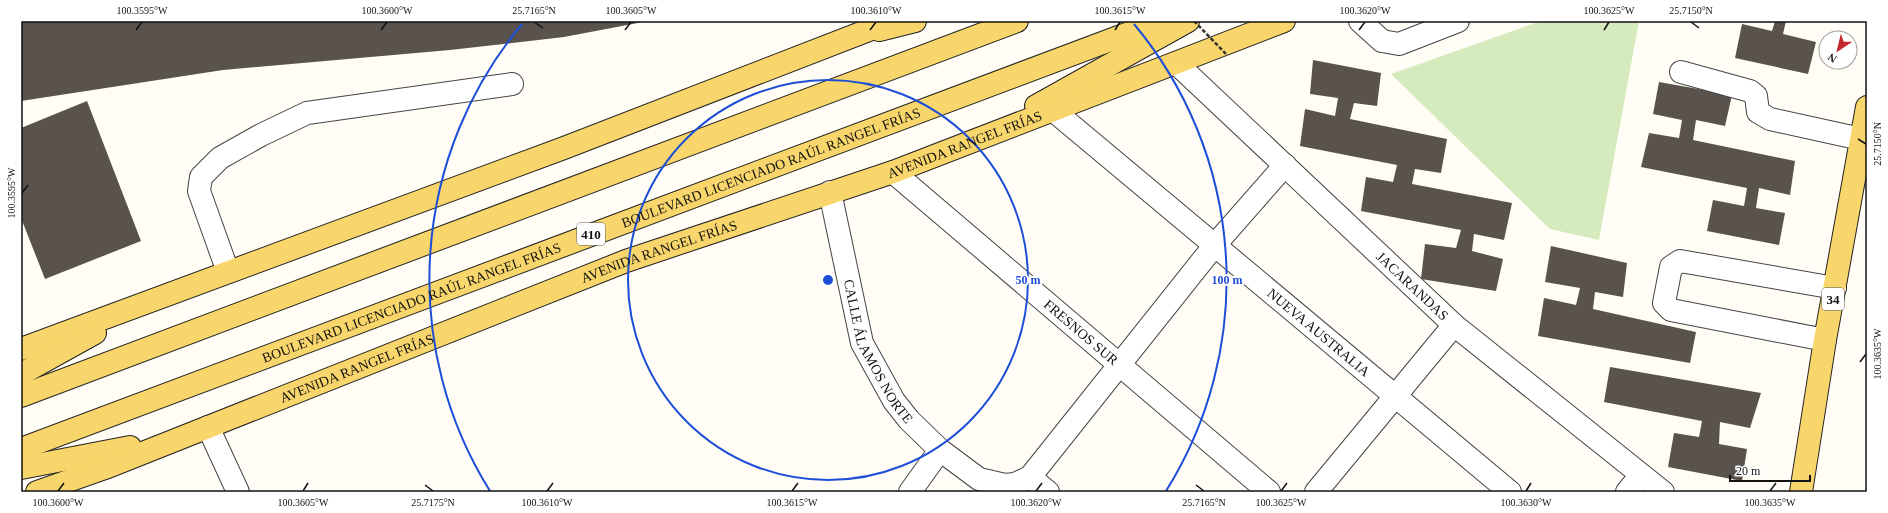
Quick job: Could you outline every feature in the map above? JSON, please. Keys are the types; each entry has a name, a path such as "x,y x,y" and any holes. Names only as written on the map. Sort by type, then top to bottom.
{"main road":[{"path":"21,349 564,148 892,21"},
{"path":"844,40 914,21"},
{"path":"21,396 1017,21"},
{"name":"BOULEVARD LICENCIADO RAÚL RANGEL FRÍAS","path":"21,449 1161,21"},
{"path":"965,145 1188,21"},
{"name":"AVENIDA RANGEL FRÍAS","path":"37,492 208,427 626,261 893,172 1284,21"},
{"name":"34","path":"1800,492 1825,340 1867,107"},
{"path":"21,374 161,297"},
{"path":"21,468 184,436"}],"street":[{"path":"1360,21 1382,41 1399,44 1458,21"},
{"name":"JACARANDAS","path":"1176,63 1454,325 1662,492"},
{"path":"1681,72 1750,91 1756,96 1758,112 1770,119 1862,138"},
{"path":"228,272 199,191 201,177 220,158 261,135 308,113 512,84"},
{"name":"NUEVA AUSTRALIA","path":"1054,111 1510,492"},
{"path":"974,486 1015,484 1030,477 1214,246 1285,165"},
{"name":"FRESNOS SUR","path":"893,172 1270,492"},
{"name":"CALLE ÁLAMOS NORTE","path":"830,192 862,343 894,401 909,420 974,486"},
{"path":"1825,340 1672,310 1664,303 1671,267 1680,261 1835,288"},
{"path":"1316,492 1454,325"},
{"path":"208,427 238,492"},
{"path":"910,492 940,450"},
{"path":"1627,492 1641,475"},
{"path":"1030,477 1048,492"}],"path":[{"path":"1194,21 1226,54"}],"green space":[{"path":"1541,21 1639,21 1599,240 1550,229 1391,74"}],"building":[{"path":"21,21 643,22 564,37 450,50 223,70 21,101"},
{"path":"1775,21 1786,21 1783,34 1816,42 1808,74 1735,58 1742,24 1772,31"},
{"path":"1313,60 1381,73 1377,106 1354,103 1350,119 1447,139 1441,173 1415,169 1412,184 1512,203 1504,240 1474,234 1472,251 1503,259 1496,291 1421,279 1425,244 1456,248 1461,230 1361,211 1366,177 1393,182 1397,165 1300,146 1305,109 1335,116 1338,98 1310,94"},
{"path":"1659,82 1732,95 1725,126 1696,120 1693,140 1795,161 1790,195 1759,188 1756,208 1785,213 1779,245 1707,231 1713,200 1744,206 1747,188 1641,167 1649,133 1679,138 1682,120 1653,114"},
{"path":"87,101 141,241 45,279 21,218 21,128"},
{"path":"1551,246 1627,263 1623,297 1595,292 1593,309 1696,332 1690,363 1538,336 1544,298 1576,305 1580,288 1545,282"},
{"path":"1610,367 1761,393 1750,428 1720,422 1719,444 1747,449 1742,481 1668,467 1674,433 1699,437 1702,421 1604,402"}]}
